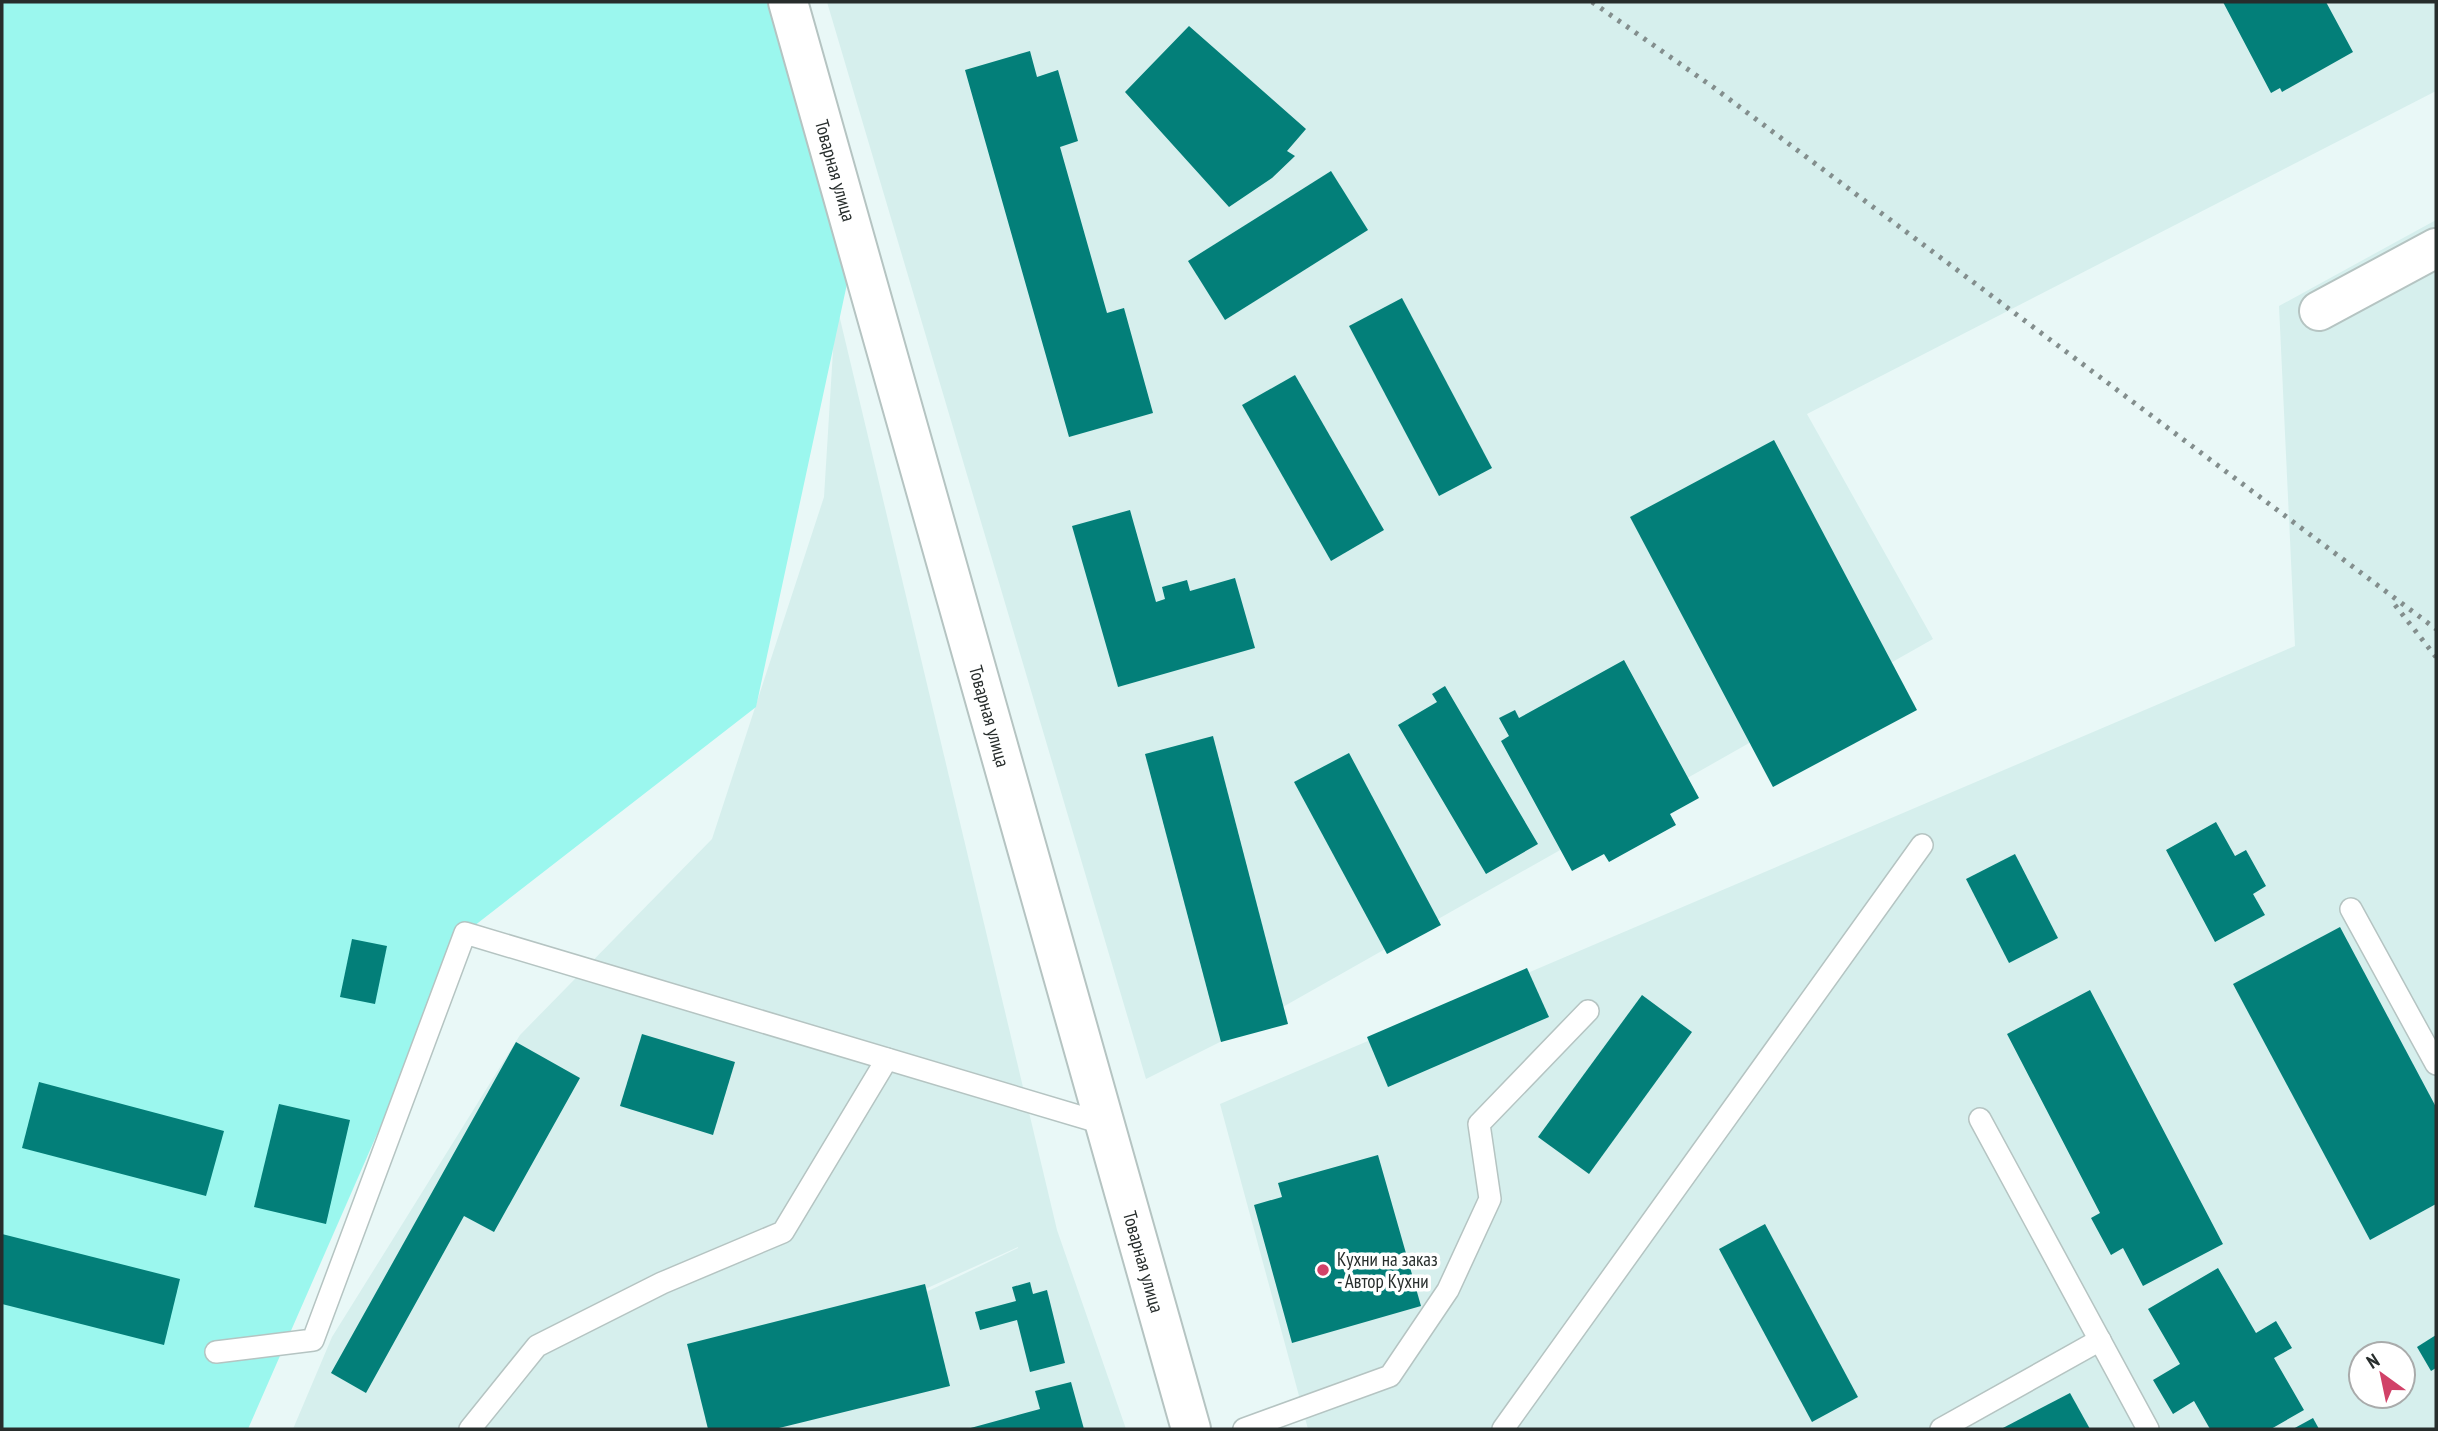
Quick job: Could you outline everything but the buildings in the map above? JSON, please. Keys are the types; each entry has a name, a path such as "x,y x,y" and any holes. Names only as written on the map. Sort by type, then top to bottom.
{"street":[{"name":"Товарная улица","path":"788,2 1191,1429"},
{"path":"2319,311 2436,248"}],"lane":[{"path":"1503,1429 1922,845"},
{"path":"2351,909 2436,1064"},
{"path":"216,1352 313,1340 465,933 1105,1124"},
{"path":"1244,1429 1390,1376 1448,1290 1490,1199 1479,1124 1588,1011"},
{"path":"470,1429 537,1346 662,1283 783,1232 887,1059"},
{"path":"1980,1119 2148,1429"},
{"path":"1941,1429 2100,1340"}],"shaded area":[{"path":"2,2 788,2 856,242 756,707 465,933 248,1429 2,1429"},
{"path":"827,2 2436,2 2436,91 1807,414 1933,639 1228,1038 1146,1079"},
{"path":"2436,220 2436,1429 1308,1429 1220,1104 2295,646 2279,306"},
{"path":"836,302 1057,1230 1126,1429 293,1429 332,1337 520,1035 712,839 824,497","holes":["1018,1248 724,1389 912,1295"]}],"railway":[{"path":"1592,2 1713,87 2436,629"},
{"path":"2395,605 2436,657"}],"place":[{"name":"Кухни на заказ - Автор Кухни","path":"1323,1270"}]}
